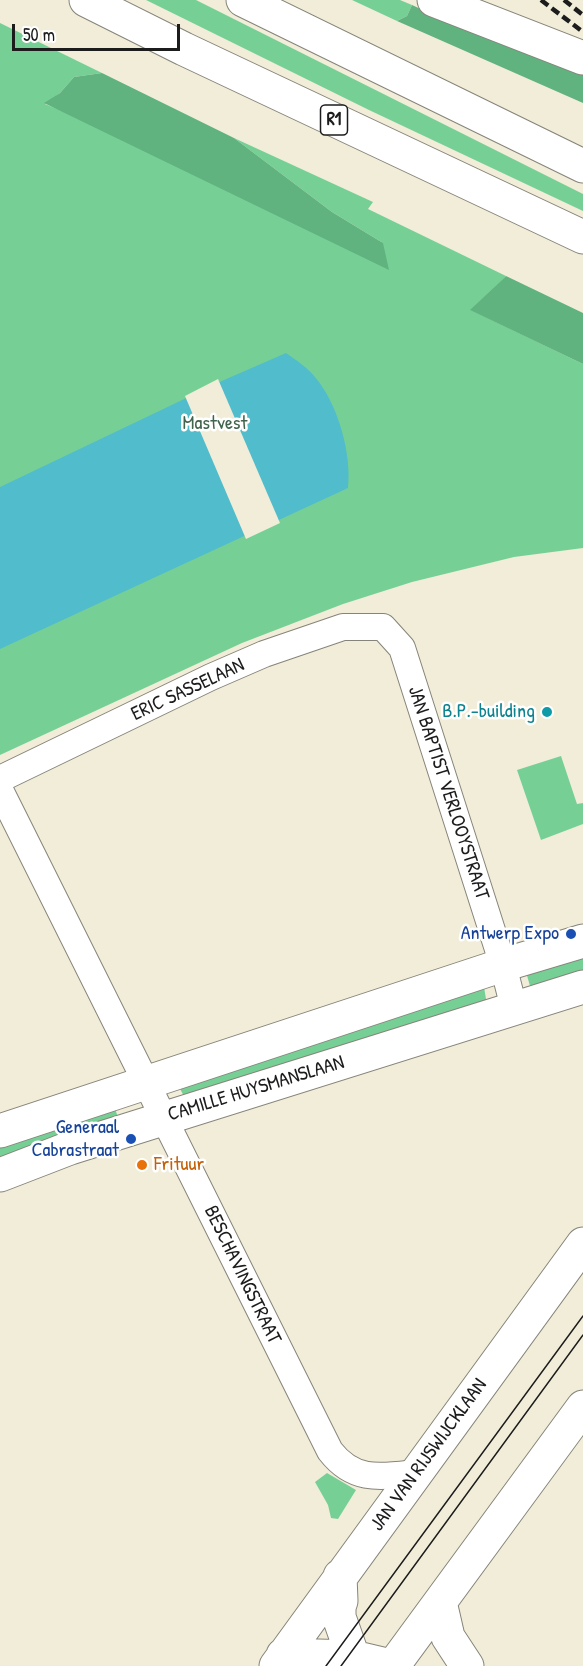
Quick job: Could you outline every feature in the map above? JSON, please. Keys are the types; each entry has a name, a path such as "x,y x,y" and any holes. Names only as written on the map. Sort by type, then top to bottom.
{"main road":[{"name":"R1","path":"86,0 184,50 583,237"},
{"path":"243,0 583,166"},
{"path":"434,0 583,58"},
{"name":"CAMILLE HUYSMANSLAAN","path":"0,1131 503,965 583,941"},
{"name":"CAMILLE HUYSMANSLAAN","path":"0,1175 70,1148 583,987"},
{"name":"JAN VAN RIJSWIJCKLAAN","path":"279,1661 583,1244"},
{"path":"279,1661 357,1662 392,1666 583,1407"},
{"path":"340,1576 342,1601 339,1607 339,1617 357,1662"},
{"path":"440,1602 448,1636 467,1666"}],"street":[{"name":"ERIC SASSELAAN","path":"0,779 211,677 264,654 342,627 383,627"},
{"name":"JAN BAPTIST VERLOOYSTRAAT","path":"383,627 402,648 503,965"},
{"name":"BESCHAVINGSTRAAT","path":"0,790 330,1451 347,1468 370,1477 415,1473"},
{"path":"503,965 514,1008"}],"green space":[{"path":"146,0 196,0 583,194 583,211 369,110"},
{"path":"352,0 400,0 412,5 407,16 397,21"},
{"path":"412,5 453,24 583,75 583,103 397,21 407,16"},
{"name":"Mastvest","path":"0,23 102,73 74,77 60,93 45,104 383,243 332,212 234,138 373,202 368,209 506,276 471,310 583,364 583,548 514,557 412,582 343,604 242,643 0,755"},
{"path":"102,73 234,138 332,212 383,243 389,270 44,103 60,93 74,77"},
{"path":"506,276 583,313 583,364 470,310"},
{"path":"561,756 577,804 583,803 583,824 541,840 517,770"},
{"path":"583,955 583,970 530,986 526,972"},
{"path":"484,987 487,1005 187,1102 178,1085"},
{"path":"114,1105 120,1124 0,1163 0,1142"},
{"path":"327,1473 356,1490 338,1519 331,1518 328,1505 315,1482"}],"water":[{"path":"286,353 312,374 323,388 337,415 348,460 348,488 0,649 0,487 224,380"}],"pier":[{"path":"218,379 280,523 246,539 185,396"}],"tram line":[{"path":"326,1666 583,1316"},
{"path":"341,1666 583,1335"}],"railway":[{"path":"541,0 583,32"},
{"path":"564,0 583,15"}],"place":[{"name":"B.P.-building","path":"547,712"},
{"name":"Antwerp Expo","path":"571,934"},
{"name":"Generaal Cabrastraat","path":"131,1139"},
{"name":"Frituur","path":"142,1165"}]}
